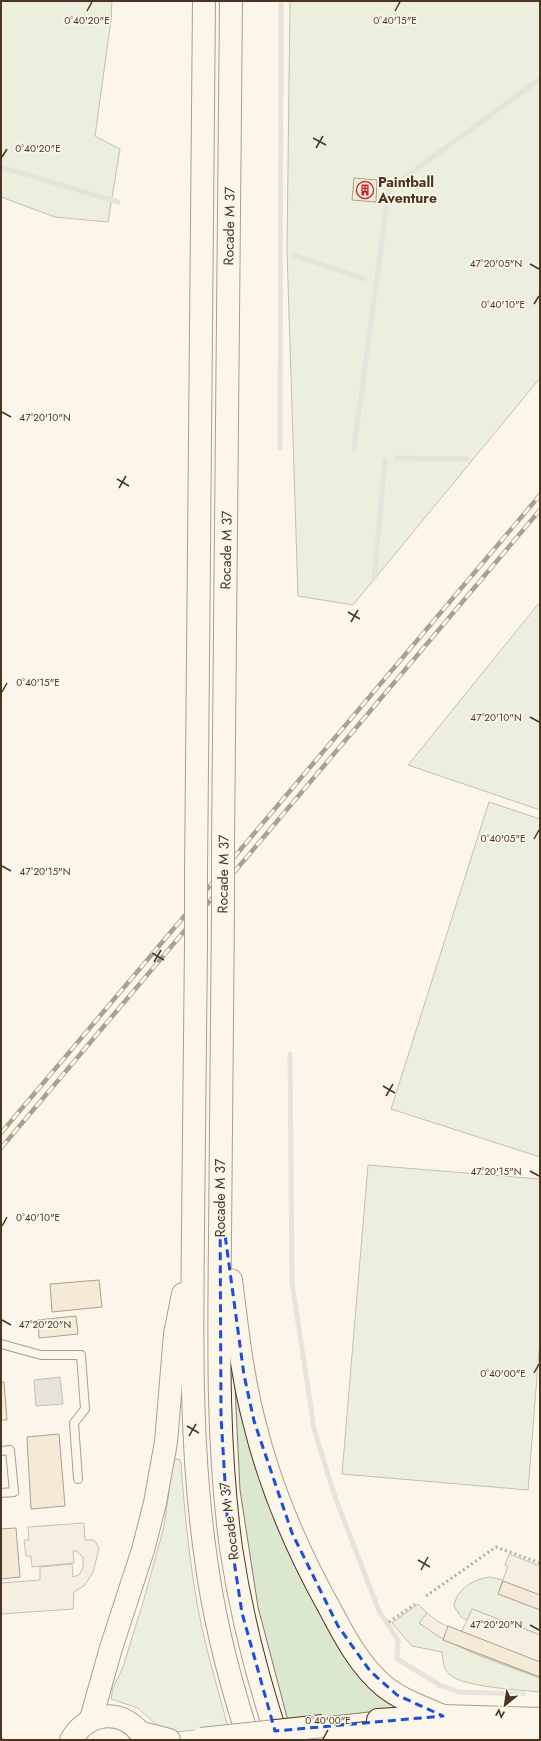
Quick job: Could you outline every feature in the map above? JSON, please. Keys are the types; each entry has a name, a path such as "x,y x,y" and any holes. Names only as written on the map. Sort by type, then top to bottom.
{"main road":[{"name":"Rocade M 37","path":"204,1 193,1243 194,1417 200,1518 209,1578 219,1631 232,1684 249,1740"},
{"name":"Rocade M 37","path":"231,1 220,1198 220,1409 227,1515 242,1613 258,1676 278,1740"},
{"path":"220,1198 243,1368 254,1421 266,1464 306,1566 338,1626 370,1671 383,1685 397,1695 443,1716"},
{"path":"79,1731 111,1648 143,1550 155,1503 169,1416 175,1334 193,1243"},
{"path":"54,1740 79,1731 105,1716 119,1717 131,1723 143,1736 169,1740"},
{"path":"195,1739 326,1731 443,1716 540,1719"},
{"path":"300,1740 326,1731 377,1732 464,1739 540,1739"}],"lane":[{"path":"1,1344 41,1355 80,1355 85,1409 74,1423 78,1479"},
{"path":"1,1451 10,1450 14,1492 1,1493"}],"highlighted area":[{"path":"220,1198 244,1375 254,1421 292,1533 338,1626 370,1671 397,1695 443,1716 275,1731 242,1613 227,1515 221,1417"}],"green space":[{"path":"1,1 112,1 111,20 95,136 120,149 108,222 55,217 1,197"},
{"path":"290,1 540,1 540,378 353,605 298,596 287,251"},
{"path":"540,602 540,810 408,765"},
{"path":"489,802 540,819 540,1157 391,1109"},
{"path":"368,1165 540,1179 540,1339 528,1490 342,1474"},
{"path":"235,1387 281,1527 396,1704 396,1709 288,1721 258,1607 240,1490"},
{"path":"179,1459 181,1463 188,1543 201,1625 228,1727 174,1732 161,1729 138,1708 111,1699 113,1688 123,1667 144,1599 164,1527 173,1461"},
{"path":"490,1577 503,1580 499,1591 540,1606 540,1635 472,1609 467,1620 461,1617 454,1606 462,1589 472,1582"},
{"path":"418,1604 427,1613 419,1623 462,1648 540,1678 540,1692 479,1685 457,1679 450,1675 445,1667 442,1652 412,1646 392,1623"}],"shaded area":[{"path":"60,1377 63,1404 36,1406 34,1380"},
{"path":"84,1523 85,1540 94,1540 99,1549 93,1572 85,1585 74,1592 73,1609 1,1614 1,1583 40,1580 40,1567 72,1564 73,1577 79,1575 83,1568 83,1557 76,1551 73,1551 74,1563 32,1567 31,1556 26,1556 24,1540 29,1540 28,1527"},
{"path":"509,1554 540,1566 540,1606 499,1591 508,1566 505,1565"},
{"path":"472,1609 540,1635 540,1678 456,1645 441,1638 419,1623 427,1613 437,1621 461,1633"}],"building":[{"name":"Paintball Aventure","path":"354,178 377,180 376,202 352,200"},
{"path":"99,1280 102,1307 52,1312 50,1284"},
{"path":"76,1316 78,1334 39,1338 38,1320"},
{"path":"1,1382 4,1382 7,1420 1,1420"},
{"path":"59,1434 65,1506 31,1509 27,1437"},
{"path":"16,1528 20,1577 1,1579 1,1529"},
{"path":"503,1581 540,1595 540,1610 498,1594"},
{"path":"448,1626 540,1662 540,1677 443,1640"}],"waterway":[{"path":"280,448 281,1"},
{"path":"354,448 389,189 540,79"},
{"path":"1,167 118,202"},
{"path":"294,255 364,279"},
{"path":"397,458 467,459"},
{"path":"374,579 385,460"},
{"path":"290,1054 292,1282 314,1429 335,1497 379,1611 398,1640 397,1659 440,1685"},
{"path":"439,1686 443,1686 458,1692 523,1694"}],"railway":[{"path":"1,1133 540,495"},
{"path":"1,1148 540,510"}],"hedge":[{"path":"426,1596 496,1547 540,1563"},
{"path":"389,1622 415,1604"}],"power":[{"path":"1,1737 5,1740"}],"place":[{"name":"Paintball Aventure","path":"365,190"}]}
